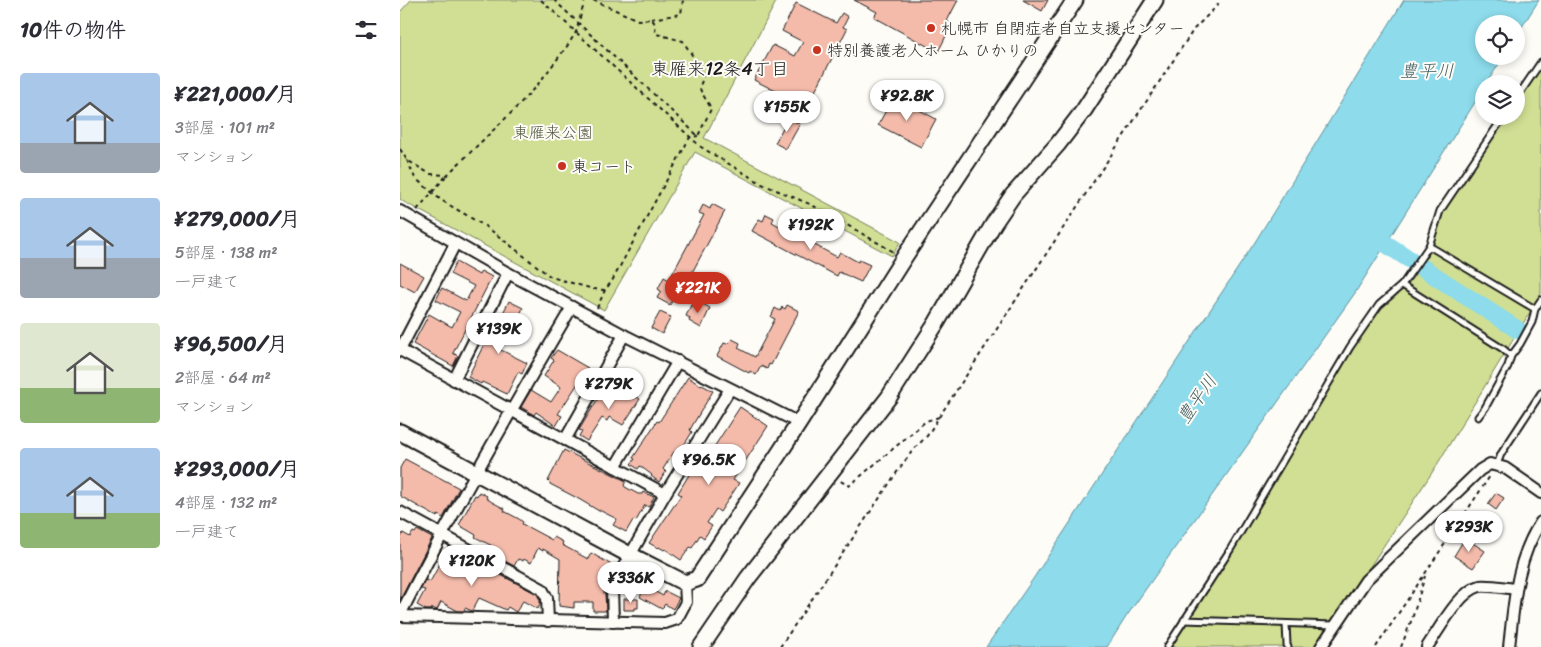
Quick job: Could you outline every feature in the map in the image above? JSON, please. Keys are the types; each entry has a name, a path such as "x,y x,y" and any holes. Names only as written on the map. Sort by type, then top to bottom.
{"street":[{"path":"685,583 696,578 799,423 905,256 1075,0"},
{"path":"702,647 748,578 889,397 937,322 1013,195 1058,144 1084,110 1155,0"},
{"path":"401,214 624,335 799,423"},
{"path":"455,244 400,350 665,494"},
{"path":"454,380 508,273"},
{"path":"572,307 510,410 441,534 400,616 665,623 676,619 686,602 685,583"},
{"path":"565,440 624,335"},
{"path":"615,467 678,361"},
{"path":"613,622 612,587 665,494 730,389"},
{"path":"400,432 685,583"},
{"path":"1320,647 1366,580 1480,470 1490,464 1506,468 1541,493"},
{"path":"401,515 441,534 542,589 547,598 548,621"},
{"path":"1509,647 1521,565 1541,522"},
{"path":"1427,647 1458,600 1470,592 1480,586 1516,589"}],"lane":[{"path":"1525,86 1541,62"},
{"path":"1167,647 1230,550 1350,347 1379,305 1402,285 1428,246 1440,211 1498,125"},
{"path":"1428,246 1535,308"},
{"path":"1402,285 1511,356"},
{"path":"1478,418 1508,366 1511,356 1532,322 1535,308 1541,300"},
{"path":"1497,466 1501,454 1541,393"},
{"path":"1184,620 1335,625"},
{"path":"1286,624 1286,645 1288,647"}],"path":[{"path":"541,0 701,147 762,184 812,205 896,254"},
{"path":"554,0 698,136"},
{"path":"415,212 447,176 507,117 568,46 576,32 585,0"},
{"path":"593,0 638,20 682,14 684,0"},
{"path":"780,647 899,469 913,450 927,436 1194,29 1217,6 1220,0"},
{"path":"651,19 654,22 656,34 683,41 703,74 700,88 711,109 698,136"},
{"path":"690,137 698,136"},
{"path":"597,308 605,290 612,281 690,137"},
{"path":"400,149 415,178 457,211 488,228 551,277 593,290 605,290"},
{"path":"407,160 430,174 447,176"},
{"path":"829,474 849,486 926,421 939,418"},
{"path":"1376,647 1497,466"},
{"path":"1401,647 1412,620 1426,573"}],"green space":[{"name":"東雁来公園","path":"411,0 777,0 704,138 900,242 892,256 695,152 604,310 400,199 400,12"},
{"path":"1541,67 1541,294 1435,468 1317,647 1170,647 1232,552 1354,347 1380,308 1409,283 1431,251 1443,213 1502,125 1525,125 1525,91"}],"water":[{"name":"豊平川","path":"1404,0 1539,0 1525,22 1525,15 1475,15 1475,65 1498,65 1492,75 1475,75 1475,102 1355,293 1126,617 1107,647 986,647 1033,579 1255,242"}],"building":[{"name":"札幌市 自閉症者自立支援センター","path":"854,0 958,0 947,21 952,24 938,52 874,17 877,12"},
{"path":"1023,0 1048,0 1042,11"},
{"name":"特別養護老人ホーム ひかりの","path":"796,3 836,23 842,13 848,17 843,27 847,29 807,107 754,80 773,45 795,56 803,42 782,31"},
{"path":"894,96 936,119 921,147 878,125"},
{"path":"788,118 800,124 786,149 775,143"},
{"path":"712,204 725,211 680,295 676,293 670,305 657,298 661,291 658,289 664,277 669,280 704,215 699,213 703,205 710,209"},
{"path":"766,214 774,218 772,222 837,257 840,252 858,262 859,260 870,265 861,282 839,272 837,276 752,231 759,219 763,221"},
{"path":"456,262 479,275 481,271 492,277 453,353 458,356 453,366 413,344 429,314 452,327 460,312 436,300 442,288 466,301 474,286 450,274"},
{"path":"400,263 424,276 415,292 400,284"},
{"path":"696,300 710,308 701,328 689,321 690,318 686,316 691,305 693,306"},
{"path":"509,301 523,308 511,332 508,331 499,349 527,363 522,374 518,372 507,394 468,377 489,334 492,335"},
{"path":"787,305 799,311 771,365 769,364 767,369 761,366 756,375 717,356 724,343 727,344 732,339 740,343 738,348 755,357 775,319 771,317 775,308 780,311 782,307 785,309"},
{"path":"660,312 671,317 662,334 651,328"},
{"path":"557,350 588,368 558,414 562,416 556,426 536,412 534,415 521,407 531,390 551,402 561,387 544,376 554,360 551,358"},
{"path":"688,377 701,386 713,391 692,426 690,430 692,432 683,447 681,446 676,453 674,452 663,469 666,472 659,482 640,466 638,469 631,464 657,421 659,422"},
{"path":"606,387 626,390 640,399 623,425 609,417 607,421 602,418 587,441 579,436 582,431 579,430 599,397 604,400"},
{"path":"740,407 768,426 733,480 739,483 736,488 720,512 716,509 707,523 712,526 704,538 700,535 681,560 665,549 658,548 649,543 681,495 678,493 699,458 705,461"},
{"path":"564,450 626,481 625,487 638,494 643,492 654,497 649,507 645,505 636,521 633,520 626,532 613,525 617,519 550,484 548,481"},
{"path":"405,459 459,488 443,518 438,515 437,517 400,496 400,468"},
{"path":"479,492 505,509 504,511 519,519 523,522 522,524 552,540 554,537 563,542 562,545 588,559 591,553 615,567 611,576 604,572 606,611 593,611 593,602 574,602 574,608 559,606 560,559 543,549 543,551 538,548 531,563 524,559 523,561 518,559 514,566 492,554 496,548 475,537 476,535 459,525 475,495 477,496"},
{"path":"1496,493 1504,498 1496,510 1488,504"},
{"path":"417,530 432,538 400,600 400,539 403,533 410,537"},
{"path":"1465,538 1485,551 1473,568 1454,556"},
{"path":"449,546 455,550 454,552 471,561 470,564 493,576 495,572 537,594 540,600 538,609 523,601 516,612 508,607 506,610 479,598 472,611 465,608 464,611 458,611 441,602 437,610 432,608 431,610 426,610 417,605 425,590 421,589 426,580 430,582 443,558 441,557"},
{"path":"645,586 663,596 665,591 679,598 673,609 665,604 662,609 640,597"},
{"path":"624,599 638,599 638,608 635,608 635,610 624,610"}],"waterway":[{"path":"1364,234 1386,244 1518,330"}],"place":[{"name":"札幌市 自閉症者自立支援センター","path":"931,28"},
{"name":"特別養護老人ホーム ひかりの","path":"817,50"},
{"name":"東コート","path":"562,166"}],"district":[{"name":"東雁来12条4丁目","path":"720,69"}]}
